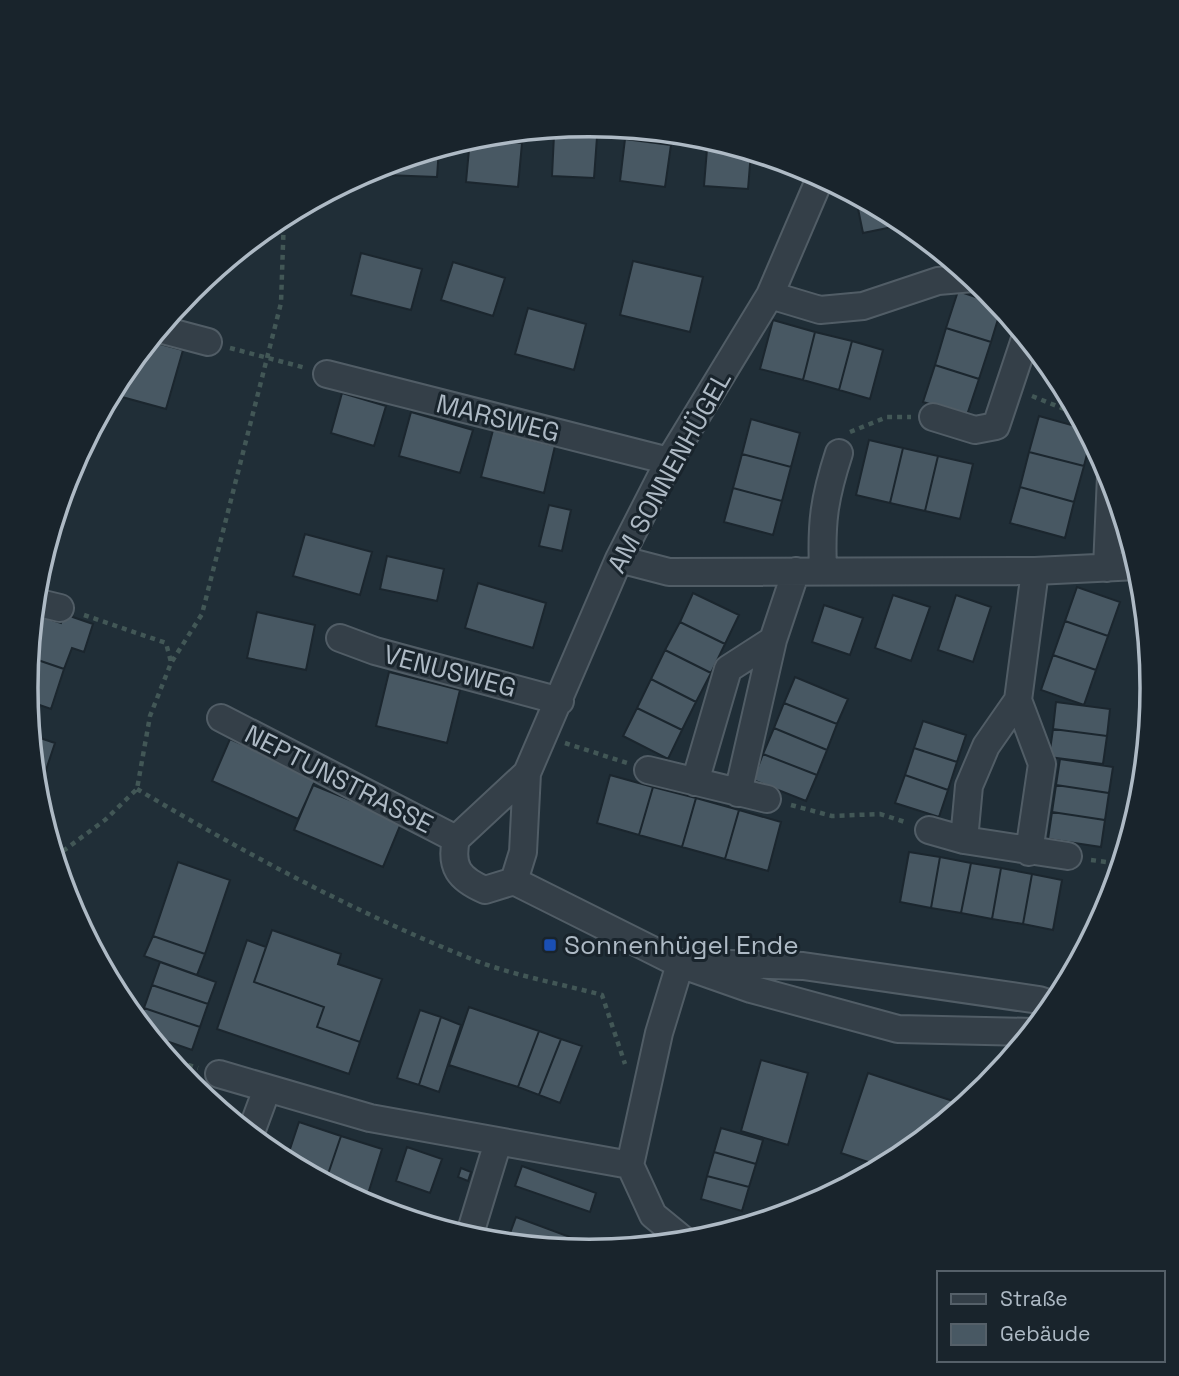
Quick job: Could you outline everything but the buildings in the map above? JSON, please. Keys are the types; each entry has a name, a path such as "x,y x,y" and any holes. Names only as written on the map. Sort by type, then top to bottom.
{"street":[{"name":"AM SONNENHÜGEL","path":"527,773 619,559 669,461 769,295 816,186"},
{"path":"769,295 820,310 863,306 938,281 959,279"},
{"path":"169,332 208,342"},
{"path":"933,416 975,430 996,426 1022,347"},
{"name":"MARSWEG","path":"327,374 669,461"},
{"path":"823,570 821,522 826,492 839,453"},
{"path":"1107,568 1110,507"},
{"path":"619,559 669,572 1035,571 1127,567"},
{"path":"738,793 773,640 796,571"},
{"path":"964,840 970,786 986,746 1018,700 1035,571"},
{"path":"45,604 61,608"},
{"name":"VENUSWEG","path":"340,638 375,651 560,701"},
{"path":"695,782 728,669 773,640"},
{"path":"1018,700 1042,764 1028,852"},
{"name":"NEPTUNSTRASSE","path":"222,719 456,839"},
{"path":"648,770 767,799"},
{"path":"527,773 523,852 514,881 680,964 751,989 898,1029 1020,1032"},
{"name":"NEPTUNSTRASSE","path":"514,881 485,890 460,876 453,853 456,839 527,773"},
{"path":"929,830 964,840 1028,852 1068,856"},
{"path":"680,964 735,962 803,967 1043,1001"},
{"path":"673,1232 653,1216 630,1166 656,1046 680,964"},
{"path":"219,1074 370,1118 630,1166"},
{"path":"254,1125 267,1089"},
{"path":"472,1226 498,1142"}],"path":[{"path":"63,851 106,820 137,789 150,716 171,663 202,614 281,303 284,230"},
{"path":"208,342 327,374"},
{"path":"1009,387 1065,409"},
{"path":"839,453 852,429 887,417 933,416"},
{"path":"61,608 166,643 171,663"},
{"path":"543,735 648,770"},
{"path":"137,789 209,832 330,894 471,959 602,995 628,1071"},
{"path":"767,799 832,816 880,814 929,830"}],"place":[{"name":"Sonnenhügel Ende","path":"550,945"}]}
